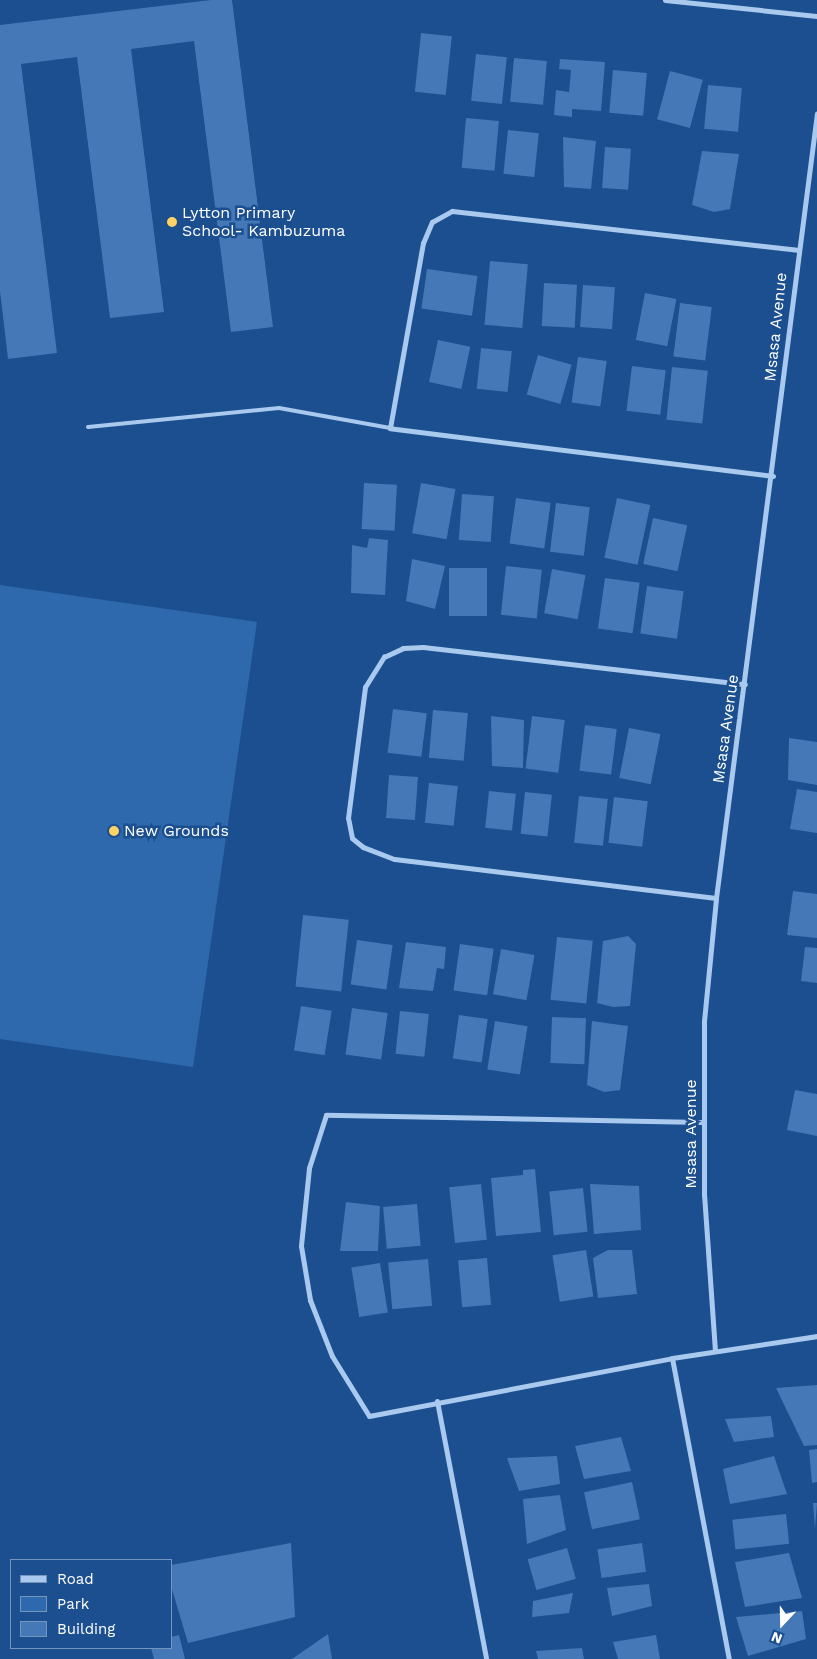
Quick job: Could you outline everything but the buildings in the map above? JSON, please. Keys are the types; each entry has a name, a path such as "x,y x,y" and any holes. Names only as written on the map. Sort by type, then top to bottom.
{"street":[{"path":"665,0 817,16"},
{"name":"Msasa Avenue","path":"716,1351 701,1122 704,1021 716,898 773,476 797,250 817,113"},
{"path":"773,476 390,428 423,243 432,222 452,211 797,250"},
{"path":"716,898 394,859 363,847 352,838 348,818 365,687 384,657 404,648 423,646 745,684"},
{"path":"701,1122 326,1115 309,1168 301,1246 308,1291 322,1332 369,1416 437,1401 672,1358 817,1336"},
{"path":"672,1358 728,1659"},
{"path":"437,1401 486,1659"}],"lane":[{"path":"88,427 279,408 390,428"}],"green space":[{"name":"New Grounds","path":"0,585 257,622 193,1067 0,1039"}],"place":[{"name":"Lytton Primary School- Kambuzuma","path":"172,222"},
{"name":"New Grounds","path":"114,831"}]}
